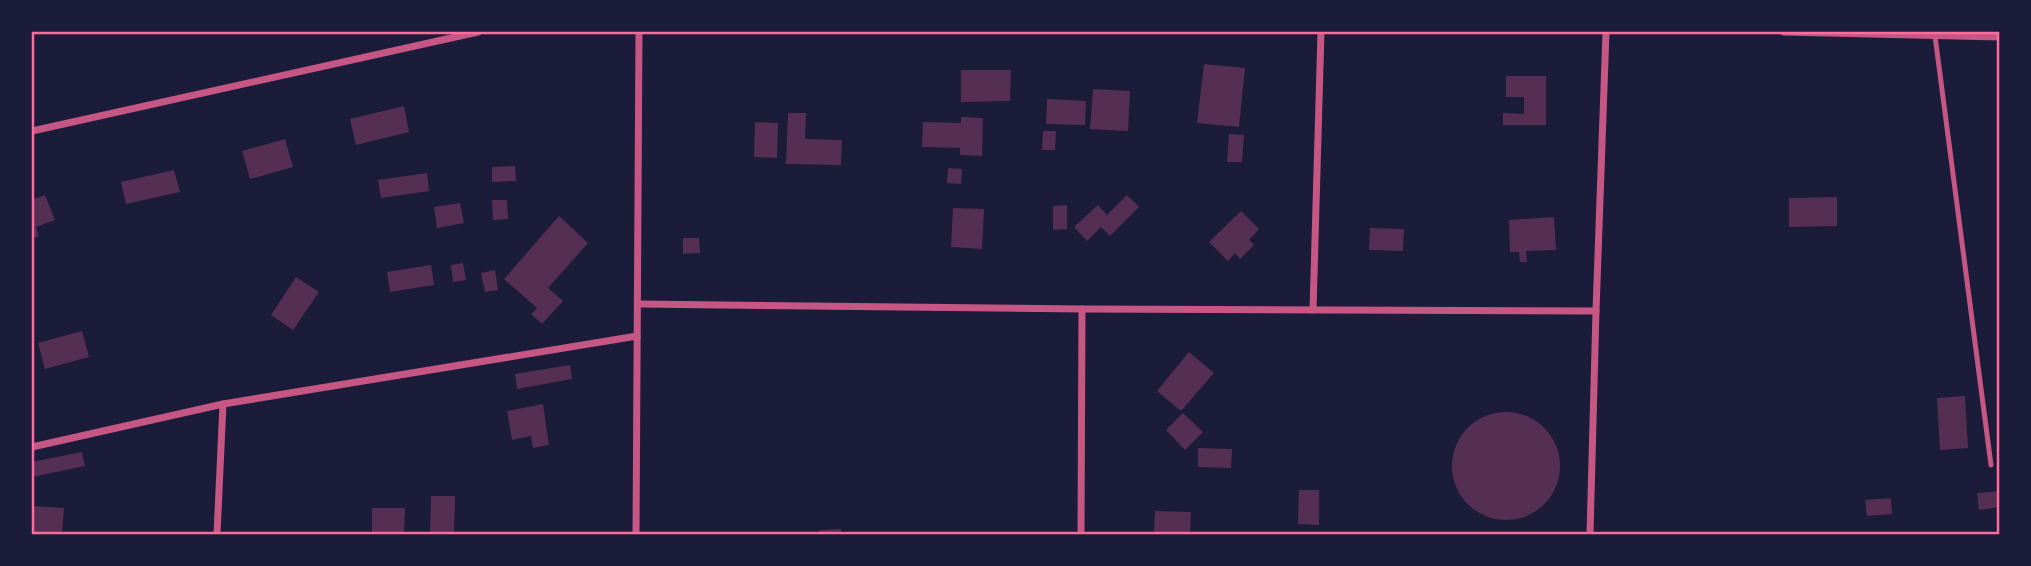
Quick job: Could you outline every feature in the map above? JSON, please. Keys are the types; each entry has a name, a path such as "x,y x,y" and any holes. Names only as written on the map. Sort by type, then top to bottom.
{"street":[{"path":"32,131 478,32"},
{"path":"636,534 639,32"},
{"path":"1313,310 1321,32"},
{"path":"1590,534 1606,32"},
{"path":"1784,32 2000,37"},
{"path":"639,303 1082,309 1596,311"},
{"path":"1080,534 1082,309"},
{"path":"32,447 223,404 637,336"},
{"path":"217,534 223,404"}],"lane":[{"path":"1935,36 1991,466"}],"building":[{"path":"1204,64 1245,68 1239,127 1197,123"},
{"path":"961,70 1011,70 1010,101 961,102"},
{"path":"1506,76 1546,76 1546,125 1503,125 1503,113 1524,114 1524,97 1506,97"},
{"path":"1093,89 1130,91 1128,131 1090,129"},
{"path":"1047,99 1086,101 1085,125 1046,124"},
{"path":"404,106 409,132 356,145 350,119"},
{"path":"788,113 806,113 805,139 842,140 841,165 786,164"},
{"path":"961,117 983,118 982,156 960,155 960,148 922,147 923,122 961,123"},
{"path":"755,122 778,123 777,158 754,157"},
{"path":"1043,131 1056,131 1055,150 1042,150"},
{"path":"1229,134 1244,135 1242,162 1227,162"},
{"path":"285,139 293,167 250,179 242,151"},
{"path":"515,166 516,181 492,182 492,167"},
{"path":"948,168 962,169 961,184 947,183"},
{"path":"174,170 180,192 126,204 121,182"},
{"path":"427,173 429,191 381,198 378,180"},
{"path":"45,195 55,220 36,227 39,236 32,239 32,200"},
{"path":"1127,195 1139,207 1110,236 1101,227 1087,241 1074,227 1098,205 1107,215"},
{"path":"1837,197 1837,226 1789,227 1789,198"},
{"path":"492,200 507,200 508,219 493,220"},
{"path":"460,203 464,223 437,228 434,207"},
{"path":"1067,205 1067,229 1053,230 1053,206"},
{"path":"953,208 984,209 982,249 951,247"},
{"path":"1241,211 1259,229 1249,240 1254,245 1240,259 1235,253 1228,261 1209,242"},
{"path":"559,216 588,243 548,288 563,301 542,324 531,314 537,308 504,279"},
{"path":"1554,217 1556,250 1526,251 1527,262 1520,262 1519,252 1510,252 1509,220"},
{"path":"1370,228 1404,229 1403,251 1369,250"},
{"path":"683,238 699,238 700,253 683,254"},
{"path":"463,263 466,280 453,282 451,265"},
{"path":"431,265 434,285 390,292 387,272"},
{"path":"495,270 498,290 485,292 481,273"},
{"path":"296,277 319,292 293,330 271,315"},
{"path":"82,331 89,357 45,369 38,343"},
{"path":"1189,352 1214,373 1181,411 1157,391"},
{"path":"570,365 572,379 517,389 515,374"},
{"path":"1965,396 1968,448 1940,450 1937,398"},
{"path":"543,404 549,445 533,448 531,436 512,440 507,411"},
{"path":"1506,412 1527,416 1544,428 1556,445 1560,466 1556,487 1544,504 1527,516 1506,520 1485,516 1468,504 1456,487 1452,466 1456,445 1468,428 1485,416"},
{"path":"1183,413 1203,432 1185,450 1166,430"},
{"path":"1198,448 1232,449 1231,468 1198,467"},
{"path":"82,452 85,466 32,477 32,462"},
{"path":"1299,490 1319,490 1319,525 1298,524"},
{"path":"2000,491 2000,507 1979,510 1977,493"},
{"path":"431,496 455,496 454,534 430,534"},
{"path":"1891,498 1892,514 1867,516 1865,500"},
{"path":"32,506 64,508 62,534 32,534"},
{"path":"372,508 405,508 404,534 372,534"},
{"path":"1155,511 1191,512 1190,534 1154,534"},
{"path":"841,529 841,534 819,534 819,530"}]}
